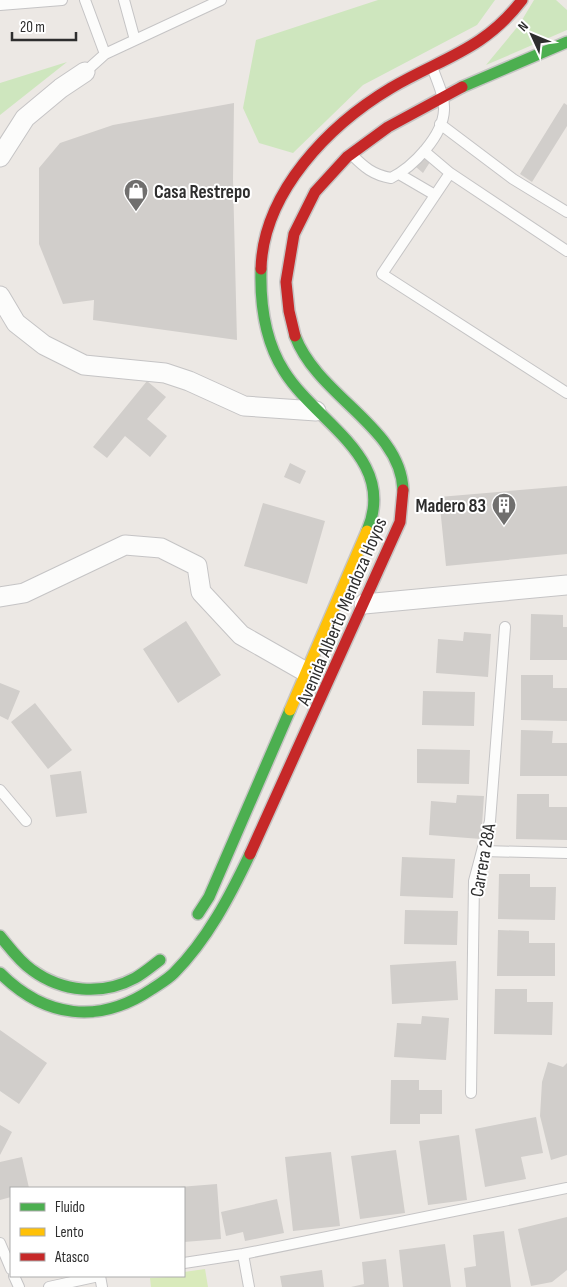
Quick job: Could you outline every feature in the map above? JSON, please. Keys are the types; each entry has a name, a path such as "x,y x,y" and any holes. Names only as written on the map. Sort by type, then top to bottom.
{"main road":[{"name":"Avenida Alberto Mendoza Hoyos","path":"193,922 209,897 372,519 375,496 371,476 362,457 316,411 284,372 269,340 261,306 260,268 272,212 289,184 310,159 362,108 392,87 433,69 494,33 522,0"},
{"name":"Avenida Alberto Mendoza Hoyos","path":"0,973 11,986 38,1002 74,1013 112,1010 144,995 173,974 204,938 227,901 327,690 400,522 403,496 400,470 390,448 378,432 337,395 305,356 293,328 286,296 286,266 290,242 297,220 310,200 351,154 376,133 410,112 567,42"},
{"path":"0,936 30,969 51,983 77,990 110,988 134,979 168,952"}],"street":[{"path":"0,157 25,118 61,88 85,72"},
{"path":"0,296 16,323 44,345 84,365 165,373 189,381 244,406 316,411"},
{"path":"0,597 24,593 125,545 161,548 197,566 201,592 241,635 306,672"},
{"path":"364,604 567,585"}],"lane":[{"path":"0,6 11,3 62,0"},
{"path":"85,0 105,54"},
{"path":"124,0 135,40"},
{"path":"85,72 105,54 221,0"},
{"path":"351,154 367,170 378,176 391,178 399,174 424,152 440,124 444,111 443,97 433,69"},
{"path":"440,124 514,178 567,212"},
{"path":"424,152 450,172 567,251"},
{"path":"450,172 382,274 567,393"},
{"path":"399,174 435,195"},
{"name":"Carrera 28A","path":"471,1093 474,881 490,821 505,627"},
{"path":"0,790 26,821"},
{"path":"483,851 567,854"},
{"path":"185,1263 243,1254 567,1188"},
{"path":"0,1242 10,1267"},
{"path":"243,1254 249,1287"},
{"path":"49,1287 95,1277"}],"green space":[{"path":"378,0 495,0 477,25 363,85 293,153 259,143 243,108 256,40"},
{"path":"534,0 556,0 567,10 567,30 486,65 519,25"},
{"path":"67,62 0,115 0,83"},
{"path":"205,1269 208,1287 151,1287 150,1278 185,1277 185,1272"}],"building":[{"name":"Casa Restrepo","path":"234,103 233,180 237,340 93,320 94,300 63,304 39,244 39,168 60,143 113,125"},
{"path":"564,103 567,105 567,126 532,182 520,174"},
{"path":"422,157 430,162 423,173 416,167"},
{"path":"147,381 166,397 147,419 167,436 150,457 125,436 107,458 93,447"},
{"path":"290,463 306,471 300,484 284,477"},
{"name":"Madero 83","path":"567,486 567,554 446,566 439,497"},
{"path":"263,503 325,521 307,584 244,566"},
{"path":"531,614 563,615 563,627 567,627 567,660 530,660"},
{"path":"186,621 221,675 178,703 143,649"},
{"path":"464,632 491,634 488,677 436,673 438,639 463,641"},
{"path":"521,675 553,675 553,688 567,688 567,721 521,720"},
{"path":"0,683 20,691 8,720 0,716"},
{"path":"423,691 475,692 474,726 422,725"},
{"path":"35,703 72,750 48,769 11,722"},
{"path":"521,730 553,731 552,743 567,743 567,776 520,776"},
{"path":"417,749 470,750 469,784 417,783"},
{"path":"81,771 87,813 56,817 50,775"},
{"path":"517,794 549,794 549,807 567,807 567,840 516,839"},
{"path":"457,795 484,796 481,839 429,835 431,801 456,803"},
{"path":"402,857 455,859 453,898 400,896"},
{"path":"499,874 530,874 530,887 556,887 555,920 498,919"},
{"path":"405,910 458,911 457,945 404,944"},
{"path":"498,930 529,931 529,943 555,943 555,976 497,976"},
{"path":"456,961 458,1000 392,1004 390,965"},
{"path":"495,989 527,989 527,1002 553,1002 552,1035 494,1034"},
{"path":"422,1016 449,1018 446,1060 394,1057 397,1023 421,1024"},
{"path":"0,1030 47,1063 19,1104 0,1091"},
{"path":"548,1062 563,1067 567,1063 567,1155 551,1160 540,1116 542,1082"},
{"path":"391,1080 419,1080 419,1090 442,1090 442,1114 420,1114 420,1124 390,1124"},
{"path":"536,1117 543,1153 521,1157 526,1179 485,1187 475,1129"},
{"path":"0,1125 12,1132 0,1155"},
{"path":"459,1135 467,1200 428,1205 419,1141"},
{"path":"396,1150 405,1213 360,1219 351,1156"},
{"path":"331,1152 340,1226 293,1231 285,1157"},
{"path":"22,1157 29,1187 10,1187 10,1197 0,1200 0,1162"},
{"path":"217,1184 221,1239 185,1242 185,1187 179,1187"},
{"path":"277,1199 284,1233 245,1241 243,1232 226,1236 221,1212"},
{"path":"567,1217 567,1270 552,1282 531,1286 518,1229"},
{"path":"504,1231 511,1287 466,1287 464,1268 476,1266 473,1235"},
{"path":"445,1244 451,1287 403,1287 399,1250"},
{"path":"386,1259 389,1287 351,1287 364,1284 362,1262"},
{"path":"322,1270 324,1287 282,1287 280,1276"}],"traffic: fast":[{"path":"462,87 567,42"},
{"path":"261,269 265,322 272,347 284,371 298,390 349,443 363,462 372,483 374,505 367,531"},
{"path":"295,336 306,358 321,377 374,430 389,448 399,468 403,490"},
{"path":"198,914 209,897 290,710"},
{"path":"0,973 35,1000 73,1011 92,1012 112,1008 132,1000 166,980 186,960 207,932 226,901 250,854"},
{"path":"0,936 32,970 56,983 82,989 96,989 122,984 138,976 160,960"}],"traffic: slow":[{"path":"290,710 367,531"}],"traffic: jam":[{"path":"261,269 265,241 273,213 287,188 323,141 368,103 391,88 461,52 493,31 522,0"},
{"path":"295,336 289,311 286,282 294,234 315,192 347,157 388,127 462,87"},
{"path":"250,854 400,522 403,490"}],"place":[{"name":"Casa Restrepo","path":"136,212"},
{"name":"Madero 83","path":"504,526"}]}
